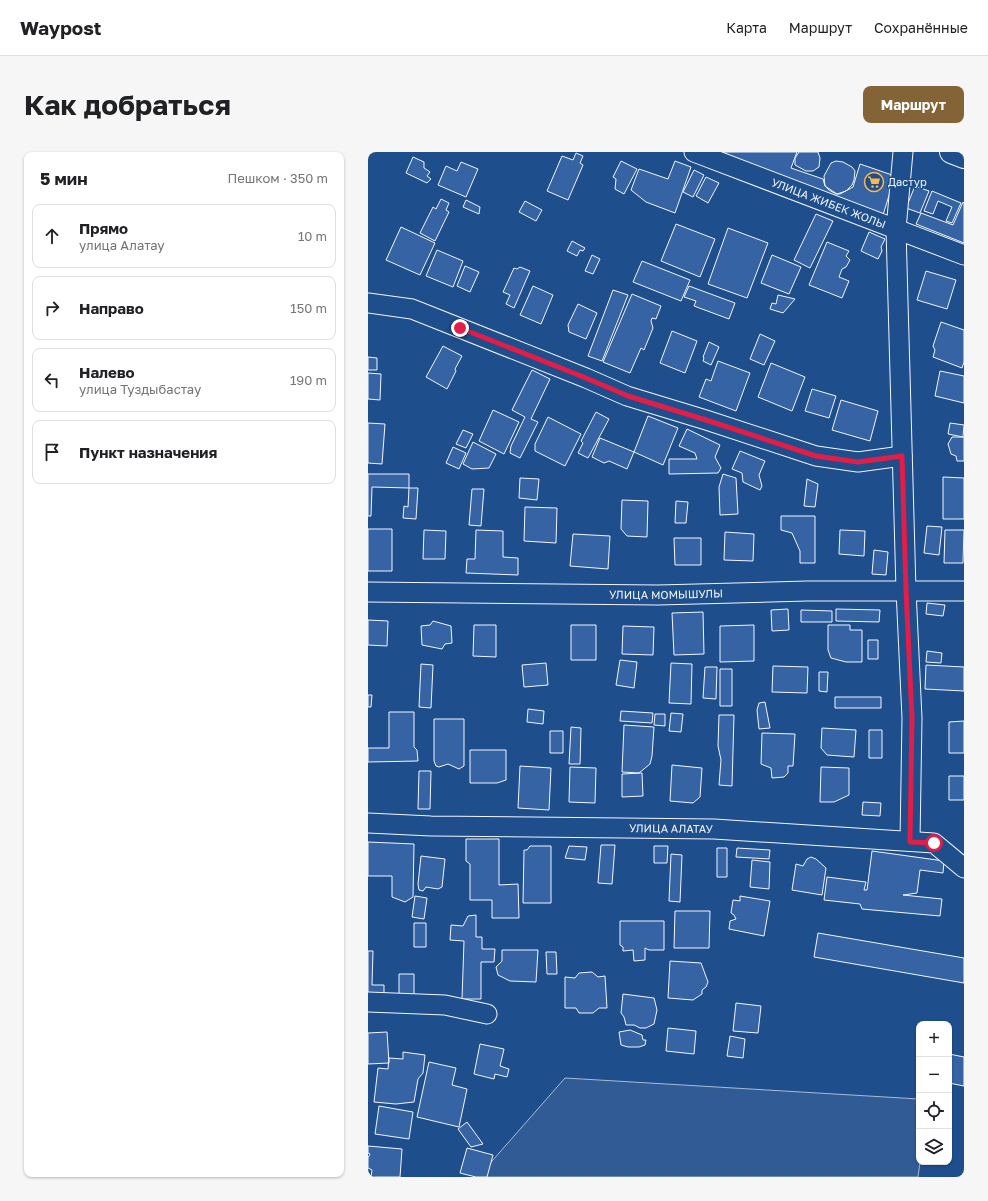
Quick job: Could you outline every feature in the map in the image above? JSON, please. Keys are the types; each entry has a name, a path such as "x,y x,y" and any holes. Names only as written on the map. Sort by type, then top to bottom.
{"main road":[{"path":"951,152 964,157"}],"street":[{"name":"УЛИЦА ЖИБЕК ЖОЛЫ","path":"694,152 964,255"},
{"path":"902,152 896,229 906,590 912,718 910,842"},
{"path":"368,303 412,309 628,396 816,456 858,462 902,456"},
{"name":"УЛИЦА МОМЫШУЛЫ","path":"368,592 658,595 807,591 964,591"},
{"name":"УЛИЦА АЛАТАУ","path":"368,823 431,826 714,830 934,843 964,868"},
{"path":"368,1002 445,1005 487,1014"}],"shaded area":[{"path":"565,1078 916,1099 916,1165 920,1165 918,1177 478,1177"}],"building":[{"name":"Дастур","path":"719,152 797,152 791,168 823,179 825,186 836,194 840,194 853,187 860,164 895,176 883,215"},
{"path":"799,152 818,152 820,158 819,167 813,171 806,171 795,165 795,158"},
{"path":"576,153 583,156 580,163 583,165 568,200 547,191 562,156 573,160"},
{"path":"413,157 424,162 424,168 430,172 427,176 431,179 427,183 406,173"},
{"path":"621,161 637,169 624,194 615,189 616,179 613,177"},
{"path":"675,161 691,167 675,213 646,202 631,190 639,169 668,179"},
{"path":"836,161 843,162 852,167 855,171 852,185 846,191 837,194 825,186 824,176 831,163"},
{"path":"461,162 478,169 466,197 438,185 446,166 457,171"},
{"path":"694,170 704,175 693,197 683,192"},
{"path":"706,177 719,183 708,203 696,196"},
{"path":"915,186 929,191 920,213 906,208"},
{"path":"932,191 961,203 952,223 946,221 952,207 938,201 933,214 924,211"},
{"path":"441,199 449,203 446,210 449,212 435,241 420,233 433,207 436,209"},
{"path":"466,200 480,207 479,214 463,207"},
{"path":"525,201 542,210 536,221 519,212"},
{"path":"963,202 964,243 916,224 921,213 953,225"},
{"path":"816,214 833,221 810,268 794,260"},
{"path":"676,224 715,239 700,277 661,261"},
{"path":"401,227 435,243 420,275 386,260"},
{"path":"728,228 768,243 747,298 708,284"},
{"path":"869,232 885,239 878,259 861,251"},
{"path":"572,241 585,248 583,251 580,250 577,256 567,251"},
{"path":"827,242 849,251 846,256 850,260 846,267 842,269 839,277 849,281 842,298 809,285"},
{"path":"437,250 463,261 453,287 426,276"},
{"path":"592,255 600,259 593,274 585,271"},
{"path":"772,255 801,267 789,294 761,283"},
{"path":"642,261 690,280 681,301 633,282"},
{"path":"465,266 479,272 470,292 457,286"},
{"path":"520,267 530,271 514,308 506,304 510,295 503,292 514,268 517,269"},
{"path":"926,271 956,280 947,309 917,300"},
{"path":"533,286 553,295 541,324 520,315"},
{"path":"689,286 735,303 729,319 694,306 696,301 684,297"},
{"path":"613,290 628,295 602,361 588,356"},
{"path":"632,294 661,306 656,319 652,318 651,321 653,328 644,350 641,348 630,373 603,362"},
{"path":"778,295 795,299 783,313 770,309 772,303 776,304"},
{"path":"578,304 597,313 586,339 569,332 568,325"},
{"path":"941,322 964,330 964,362 962,368 933,357 935,350 933,346"},
{"path":"672,331 697,341 685,373 660,363"},
{"path":"760,334 775,341 764,365 750,359"},
{"path":"709,342 719,347 711,365 703,361 703,357"},
{"path":"443,346 462,356 447,389 426,377"},
{"path":"368,357 377,358 377,370 368,370"},
{"path":"718,361 750,373 736,411 699,397 706,379 711,381"},
{"path":"771,363 805,377 792,411 758,397"},
{"path":"532,370 550,379 531,419 538,422 520,458 510,453 511,446 525,417 512,410"},
{"path":"940,371 964,376 964,403 935,396"},
{"path":"368,373 381,374 380,400 368,399"},
{"path":"812,389 836,396 829,418 805,411"},
{"path":"841,400 878,411 870,441 832,430"},
{"path":"493,410 519,422 504,454 479,441"},
{"path":"596,412 609,419 588,458 578,453 583,443 581,441"},
{"path":"648,416 678,428 663,465 634,452"},
{"path":"548,417 581,434 565,466 535,451 535,444"},
{"path":"368,423 385,424 382,464 368,463"},
{"path":"950,423 964,425 963,437 948,434"},
{"path":"687,429 720,445 715,457 721,468 718,473 669,474 669,459 697,459 695,453 679,446"},
{"path":"463,430 473,434 466,448 456,444"},
{"path":"952,437 964,437 964,461 957,461 956,456 951,454 948,444"},
{"path":"600,438 634,452 627,469 609,461 604,463 592,457"},
{"path":"473,442 496,454 489,468 472,469 463,464"},
{"path":"453,447 466,453 459,469 446,463"},
{"path":"740,451 765,461 759,475 762,486 760,490 743,482 742,473 732,469"},
{"path":"368,474 409,474 409,488 372,487 371,516 368,516"},
{"path":"723,474 736,478 738,514 720,515 719,487"},
{"path":"943,477 964,478 964,519 943,519"},
{"path":"520,478 539,479 537,500 519,498"},
{"path":"807,479 818,484 815,507 804,506"},
{"path":"409,488 418,488 416,519 403,518 404,506 408,507"},
{"path":"472,489 484,489 481,526 469,525"},
{"path":"622,500 648,501 647,537 627,536 621,529"},
{"path":"676,501 688,502 686,523 675,523"},
{"path":"525,507 557,508 556,543 524,541"},
{"path":"781,516 815,516 815,563 800,563 800,551 792,533 781,530"},
{"path":"927,526 942,527 939,555 924,553"},
{"path":"368,529 392,529 392,571 368,571"},
{"path":"424,530 446,531 445,559 423,559"},
{"path":"476,530 503,531 503,557 518,558 518,575 466,573 467,559 475,559"},
{"path":"840,530 865,531 864,556 839,554"},
{"path":"945,530 964,530 963,563 944,563"},
{"path":"725,532 754,534 753,561 724,560"},
{"path":"573,534 610,536 608,569 570,566"},
{"path":"674,538 701,538 701,565 675,565"},
{"path":"874,550 888,552 886,575 872,574"},
{"path":"927,603 945,605 943,616 926,614"},
{"path":"788,609 789,630 772,631 771,610"},
{"path":"836,609 880,610 879,622 836,621"},
{"path":"801,610 832,611 832,622 801,622"},
{"path":"703,612 704,654 674,655 672,613"},
{"path":"368,620 388,621 387,646 368,645"},
{"path":"433,621 451,626 452,643 445,644 442,649 422,645 421,626 430,625"},
{"path":"474,625 496,625 496,657 473,656"},
{"path":"571,625 596,625 596,660 571,660"},
{"path":"754,625 754,661 720,662 720,626"},
{"path":"828,625 850,625 850,630 862,630 862,662 846,662 831,658 828,650"},
{"path":"623,626 654,627 653,655 622,654"},
{"path":"868,640 878,640 878,659 868,659"},
{"path":"927,651 942,653 941,663 926,662"},
{"path":"620,660 637,662 634,688 616,685"},
{"path":"546,663 548,685 524,687 522,665"},
{"path":"671,663 692,664 691,704 669,703"},
{"path":"421,664 433,665 431,708 419,707"},
{"path":"926,665 964,667 964,691 925,689"},
{"path":"773,666 808,667 807,693 772,692"},
{"path":"705,667 717,667 716,699 703,698"},
{"path":"720,669 732,669 732,706 720,706"},
{"path":"819,672 828,672 827,692 819,691"},
{"path":"368,695 372,695 371,707 368,707"},
{"path":"835,697 881,697 881,708 835,708"},
{"path":"765,702 770,728 759,729 757,710 759,703"},
{"path":"528,709 544,711 543,724 527,722"},
{"path":"621,711 653,713 652,723 620,721"},
{"path":"389,712 414,712 414,747 417,750 418,761 368,762 368,748 389,748"},
{"path":"671,713 683,714 681,732 669,731"},
{"path":"655,714 665,714 665,726 654,725"},
{"path":"719,715 734,715 732,786 719,785 721,760 718,746"},
{"path":"434,719 464,719 464,766 459,769 448,764 439,767 436,766 434,761"},
{"path":"964,721 964,753 949,753 949,722"},
{"path":"624,725 654,727 650,764 639,773 622,772"},
{"path":"571,727 581,728 580,764 569,764"},
{"path":"822,728 856,730 854,757 827,755 821,748"},
{"path":"869,730 882,730 882,758 869,758"},
{"path":"550,731 563,731 563,753 550,753"},
{"path":"762,733 795,734 793,766 788,766 788,773 784,777 772,778 771,768 761,764"},
{"path":"470,750 506,750 506,780 497,783 470,783"},
{"path":"672,765 702,768 700,797 693,803 670,801"},
{"path":"520,766 551,768 549,810 518,808"},
{"path":"570,767 596,768 595,803 569,802"},
{"path":"821,767 849,768 849,795 834,802 820,802"},
{"path":"419,771 431,771 430,809 418,809"},
{"path":"642,773 643,796 622,797 622,774"},
{"path":"949,776 964,776 964,800 949,800"},
{"path":"863,802 881,803 880,816 862,815"},
{"path":"466,839 499,839 499,885 518,884 519,918 492,918 492,900 470,900 470,864 466,861"},
{"path":"368,842 414,844 413,897 405,902 392,897 392,876 368,876"},
{"path":"601,845 615,845 612,884 598,883"},
{"path":"530,846 551,846 551,903 523,903 524,850 527,850"},
{"path":"569,846 587,847 585,860 565,858"},
{"path":"654,846 668,846 667,863 654,863"},
{"path":"717,848 727,848 727,877 717,877"},
{"path":"737,848 770,850 769,859 736,857"},
{"path":"872,851 944,861 943,873 920,870 917,893 903,895 942,899 940,916 862,909 860,904 824,900 827,877 866,882 864,890 867,890"},
{"path":"671,854 682,855 680,902 669,901"},
{"path":"421,856 445,859 442,887 438,889 426,887 423,891 419,890 418,884"},
{"path":"811,857 816,859 826,868 822,895 792,890 796,864 803,866 807,859"},
{"path":"752,860 770,862 769,889 750,887"},
{"path":"415,896 427,898 424,919 412,917"},
{"path":"740,896 770,901 764,936 729,929 730,921 736,919 731,913 733,900 740,901"},
{"path":"675,911 710,911 709,948 674,948"},
{"path":"476,915 476,937 482,937 482,949 495,949 494,962 481,962 481,999 462,999 464,941 450,940 451,925 463,926 468,916"},
{"path":"620,921 664,921 664,950 649,950 645,948 645,960 634,961 633,950 623,951 623,947 620,945"},
{"path":"414,923 426,923 426,947 414,947"},
{"path":"818,933 964,958 964,983 814,957"},
{"path":"502,950 538,950 536,982 510,981 498,975 496,967 502,961"},
{"path":"368,951 373,951 372,985 384,985 384,996 368,995"},
{"path":"546,952 556,952 557,974 547,974"},
{"path":"670,961 701,963 708,982 706,987 702,990 702,994 693,1000 668,998"},
{"path":"592,972 598,977 605,976 607,1008 599,1008 593,1013 579,1013 576,1008 565,1008 565,977 575,978 579,973"},
{"path":"399,974 414,974 414,995 399,994"},
{"path":"623,994 654,998 657,1010 654,1024 646,1028 626,1025 624,1017 621,1013"},
{"path":"736,1003 761,1006 758,1033 733,1031"},
{"path":"668,1028 696,1031 694,1054 666,1051"},
{"path":"630,1030 642,1035 643,1040 646,1040 645,1045 639,1047 628,1047 621,1045 619,1032"},
{"path":"387,1032 389,1063 368,1064 368,1033"},
{"path":"730,1036 745,1039 743,1058 727,1056"},
{"path":"480,1044 504,1049 500,1066 509,1069 507,1077 495,1074 494,1079 474,1074"},
{"path":"403,1052 425,1055 423,1073 418,1079 414,1102 396,1104 374,1102 378,1068 388,1069 389,1058 403,1059"},
{"path":"952,1055 964,1057 964,1086 952,1084"},
{"path":"429,1062 456,1068 452,1085 467,1089 459,1127 417,1117"},
{"path":"379,1106 413,1112 409,1139 375,1134"},
{"path":"467,1122 483,1144 471,1147 458,1129"},
{"path":"368,1146 402,1149 400,1177 371,1177 372,1170 368,1168 368,1158 370,1154 368,1153"},
{"path":"467,1148 493,1155 487,1177 476,1177 460,1173"}],"place":[{"name":"Дастур","path":"874,182"}],"route":[{"path":"460,328 628,396 816,456 858,462 902,456 912,718 910,842 934,843"}]}
